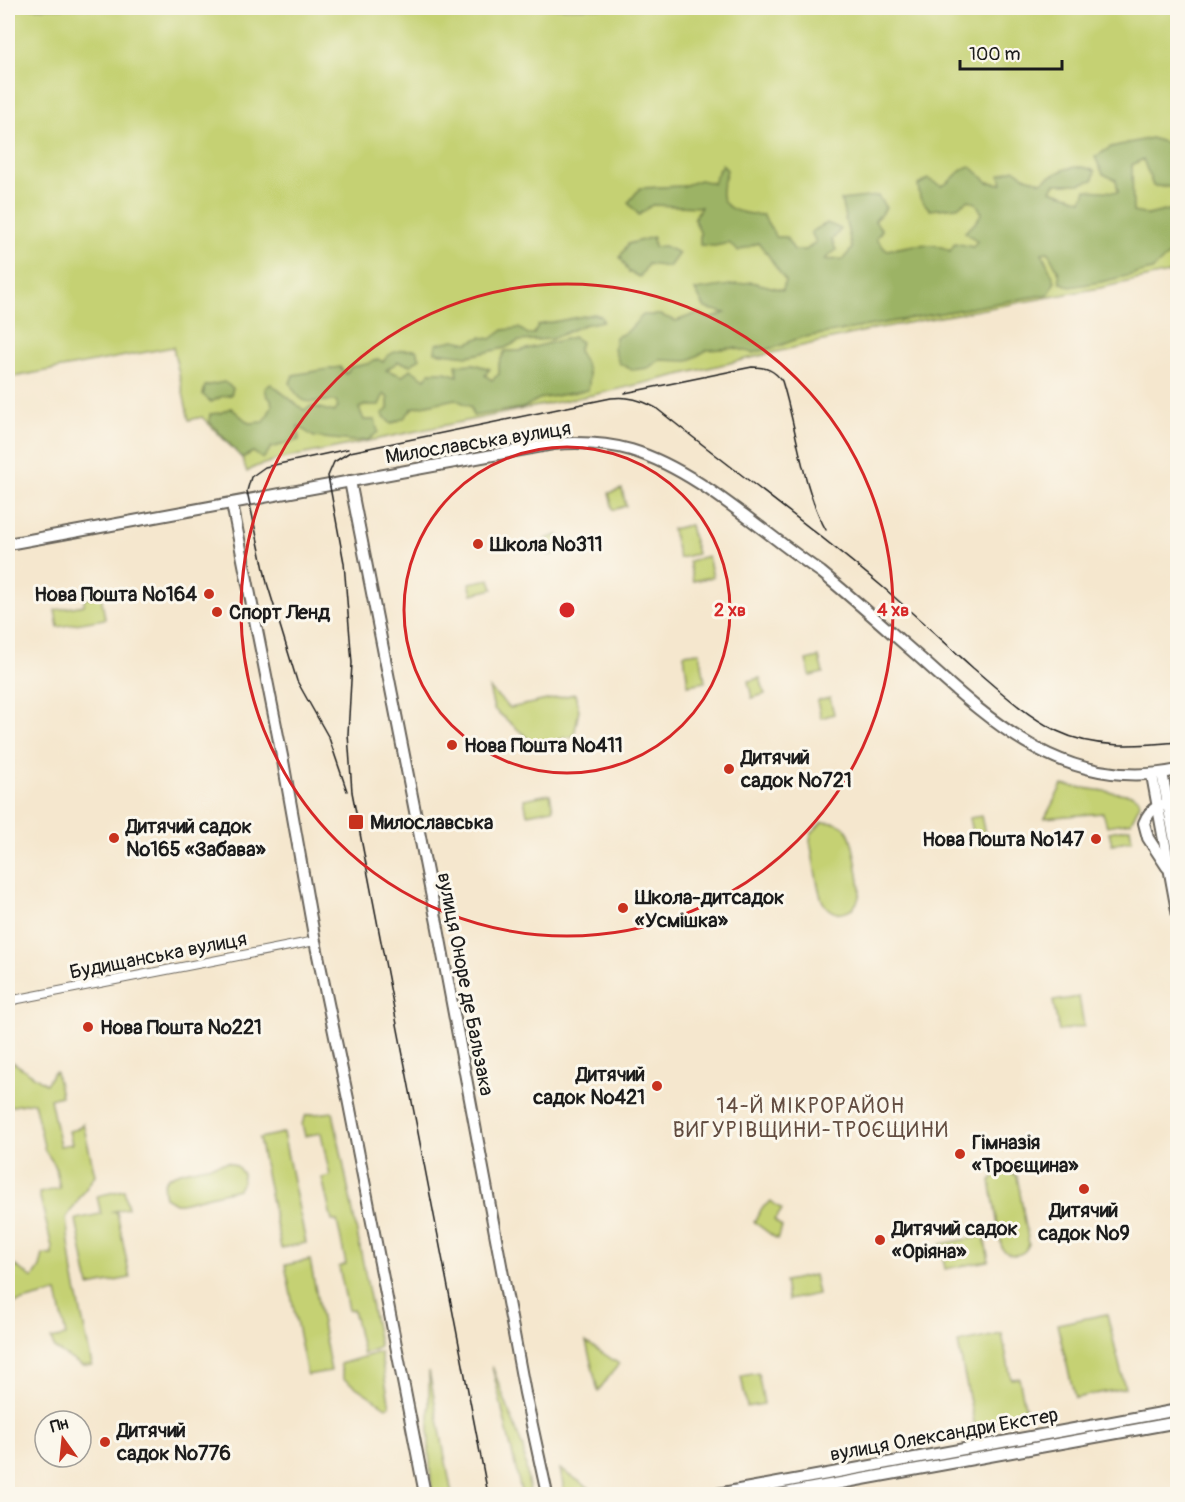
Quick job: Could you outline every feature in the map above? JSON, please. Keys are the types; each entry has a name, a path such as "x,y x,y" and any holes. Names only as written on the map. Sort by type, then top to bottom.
{"street":[{"name":"Милославська вулиця","path":"8,544 553,444 577,442 628,450 647,456 693,480 752,519 821,572 957,692 1010,734 1070,764 1104,773 1157,774 1178,770"},
{"name":"вулиця Оноре де Бальзака","path":"350,481 437,923 525,1392 547,1494"},
{"path":"232,504 285,771 315,941 425,1494"},
{"path":"1157,774 1178,856"},
{"path":"1167,806 1169,870 1178,916"},
{"path":"1167,806 1146,818 1144,829 1155,851 1169,870"},
{"name":"Будищанська вулиця","path":"8,1001 315,941"},
{"name":"вулиця Олександри Екстер","path":"717,1494 1178,1410"},
{"name":"вулиця Олександри Екстер","path":"780,1494 1178,1422"}],"green space":[{"path":"8,8 1177,8 1177,271 1100,288 874,329 602,393 276,460 247,472 242,458 202,417 189,420 173,347 8,378"},
{"path":"1151,138 1170,144 1170,157 1178,158 1177,185 1174,187 1153,186 1143,159 1132,165 1133,212 1148,215 1177,208 1177,253 1172,252 1152,270 1070,287 1060,282 1059,273 1048,252 1042,253 1055,281 1049,294 800,338 753,353 735,348 707,350 688,361 660,360 648,368 632,370 619,363 614,349 616,337 627,332 643,315 660,315 676,321 698,313 710,319 725,313 705,308 695,290 752,282 783,290 785,280 758,243 738,251 729,243 715,246 700,245 700,232 694,219 701,207 652,205 639,215 628,203 640,188 683,186 700,180 713,183 722,164 727,170 722,190 725,203 736,210 763,215 776,237 786,237 794,250 806,250 816,242 811,232 827,223 841,229 832,240 836,250 824,260 843,259 852,249 841,200 878,196 886,208 875,221 882,230 876,239 886,250 935,245 950,251 955,243 973,247 977,241 965,232 982,213 976,203 969,200 957,207 930,210 920,198 918,185 928,179 941,186 949,182 961,170 970,166 988,182 1002,184 1000,175 1014,169 1026,177 1041,182 1061,171 1081,167 1095,171 1093,180 1079,184 1055,184 1051,190 1082,200 1086,190 1118,192 1116,180 1103,174 1095,157 1111,147"},
{"path":"653,237 654,247 664,246 679,253 669,267 648,264 640,277 629,272 620,257 628,244"},
{"path":"594,314 601,316 603,321 583,325 552,339 519,341 505,348 468,356 435,352 436,344 454,340 468,343 481,337 491,339 503,330 519,328 528,334 534,334 538,325"},
{"path":"573,337 581,342 578,351 588,369 588,390 539,399 523,408 473,416 471,407 455,399 413,408 404,418 391,424 382,414 388,409 388,398 384,394 379,405 365,405 359,408 364,420 375,420 378,432 368,440 353,441 314,437 298,426 299,440 271,448 263,459 253,452 242,458 209,421 210,414 231,408 249,423 264,422 272,406 265,388 271,384 304,410 312,406 334,412 338,407 336,401 308,402 299,397 290,383 293,375 340,367 346,374 351,367 378,359 383,362 389,355 402,350 416,350 420,358 411,365 398,362 386,370 403,376 410,369 425,379 430,372 445,372 458,376 456,365 474,364 490,369 485,375 492,380 499,374 499,363 505,351 519,351"},
{"path":"224,382 233,388 231,395 211,402 203,395 205,386"},
{"path":"622,489 626,506 613,510 609,493"},
{"path":"690,525 697,554 679,558 672,529"},
{"path":"558,535 562,552 549,555 545,539"},
{"path":"708,556 713,577 693,581 689,561"},
{"path":"490,579 493,589 472,594 469,583"},
{"path":"101,595 105,619 58,627 55,610 84,605 84,599"},
{"path":"700,652 705,682 688,685 684,654"},
{"path":"819,657 823,673 810,676 806,660"},
{"path":"760,678 765,694 752,698 748,681"},
{"path":"489,688 510,708 575,694 579,710 574,736 536,745 494,709"},
{"path":"830,698 834,714 821,718 817,701"},
{"path":"1062,785 1133,795 1139,799 1140,804 1131,822 1107,826 1103,813 1045,818"},
{"path":"550,794 553,809 527,814 524,799"},
{"path":"981,816 985,834 973,837 969,818"},
{"path":"822,822 840,825 848,832 856,858 859,896 852,909 846,912 834,912 828,908 819,890 810,841 811,834"},
{"path":"1130,828 1132,840 1112,844 1109,832"},
{"path":"1079,997 1084,1026 1059,1031 1053,1001"},
{"path":"8,1059 46,1084 56,1072 61,1096 50,1099 60,1146 72,1144 69,1131 77,1129 83,1123 95,1175 66,1218 73,1274 92,1365 82,1366 55,1349 51,1339 66,1336 57,1292 8,1305 8,1261 33,1278 40,1267 43,1254 52,1255 39,1193 60,1188 55,1165 45,1151 34,1102 8,1107"},
{"path":"333,1112 379,1343 378,1348 363,1354 353,1309 348,1310 339,1267 346,1264 337,1221 332,1221 322,1178 330,1176 321,1133 305,1136 302,1124 306,1115"},
{"path":"283,1133 306,1243 281,1248 259,1138"},
{"path":"228,1162 237,1166 243,1174 238,1189 181,1203 175,1203 165,1197 163,1190 165,1181 171,1176 186,1170"},
{"path":"1006,1170 1017,1176 1029,1244 1024,1252 1017,1255 1009,1254 1002,1249 990,1181 998,1172"},
{"path":"124,1190 128,1208 110,1212 117,1212 130,1278 89,1286 76,1219 101,1214 97,1196"},
{"path":"771,1201 782,1210 774,1220 782,1227 777,1239 754,1222 762,1208"},
{"path":"984,1236 989,1261 945,1269 940,1244"},
{"path":"310,1260 331,1371 307,1375 285,1265"},
{"path":"814,1275 818,1294 788,1300 785,1281"},
{"path":"1107,1314 1125,1388 1075,1398 1057,1324"},
{"path":"1002,1334 1011,1379 1019,1378 1027,1416 975,1427 958,1343"},
{"path":"586,1342 619,1364 598,1391"},
{"path":"380,1352 390,1406 386,1407 344,1379 340,1364"},
{"path":"492,1366 523,1448 530,1494 516,1493 521,1491"},
{"path":"429,1371 452,1494 432,1494 429,1449"},
{"path":"758,1373 764,1404 747,1407 741,1376"},
{"path":"560,1469 599,1494 565,1494"}],"tram line":[{"path":"625,393 752,367 766,369 776,374 782,381 805,477 826,530"},
{"path":"488,1494 352,792 348,734 352,663 344,563 328,476 334,462 350,452 611,398 629,398 640,401 656,408 829,543 885,589 1003,694 1034,718 1057,731 1086,741 1116,745 1178,742"},
{"path":"347,791 329,738 297,681 267,583 247,491 251,477 265,467 348,449"}],"place":[{"name":"Школа №311","path":"478,544"},
{"name":"Нова Пошта №164","path":"209,594"},
{"name":"Спорт Ленд","path":"217,612"},
{"name":"Нова Пошта №411","path":"452,745"},
{"name":"Дитячий садок №721","path":"729,769"},
{"name":"Милославська","path":"356,822"},
{"name":"Дитячий садок №165 «Забава»","path":"114,838"},
{"name":"Нова Пошта №147","path":"1096,839"},
{"name":"Школа-дитсадок «Усмішка»","path":"623,908"},
{"name":"Нова Пошта №221","path":"88,1027"},
{"name":"Дитячий садок №421","path":"657,1086"},
{"name":"Гімназія «Троєщина»","path":"960,1154"},
{"name":"Дитячий садок №9","path":"1084,1189"},
{"name":"Дитячий садок «Оріяна»","path":"880,1240"},
{"name":"Дитячий садок №776","path":"105,1442"}],"district":[{"name":"14-Й МІКРОРАЙОН ВИГУРІВЩИНИ-ТРОЄЩИНИ","path":"811,1118"}]}
